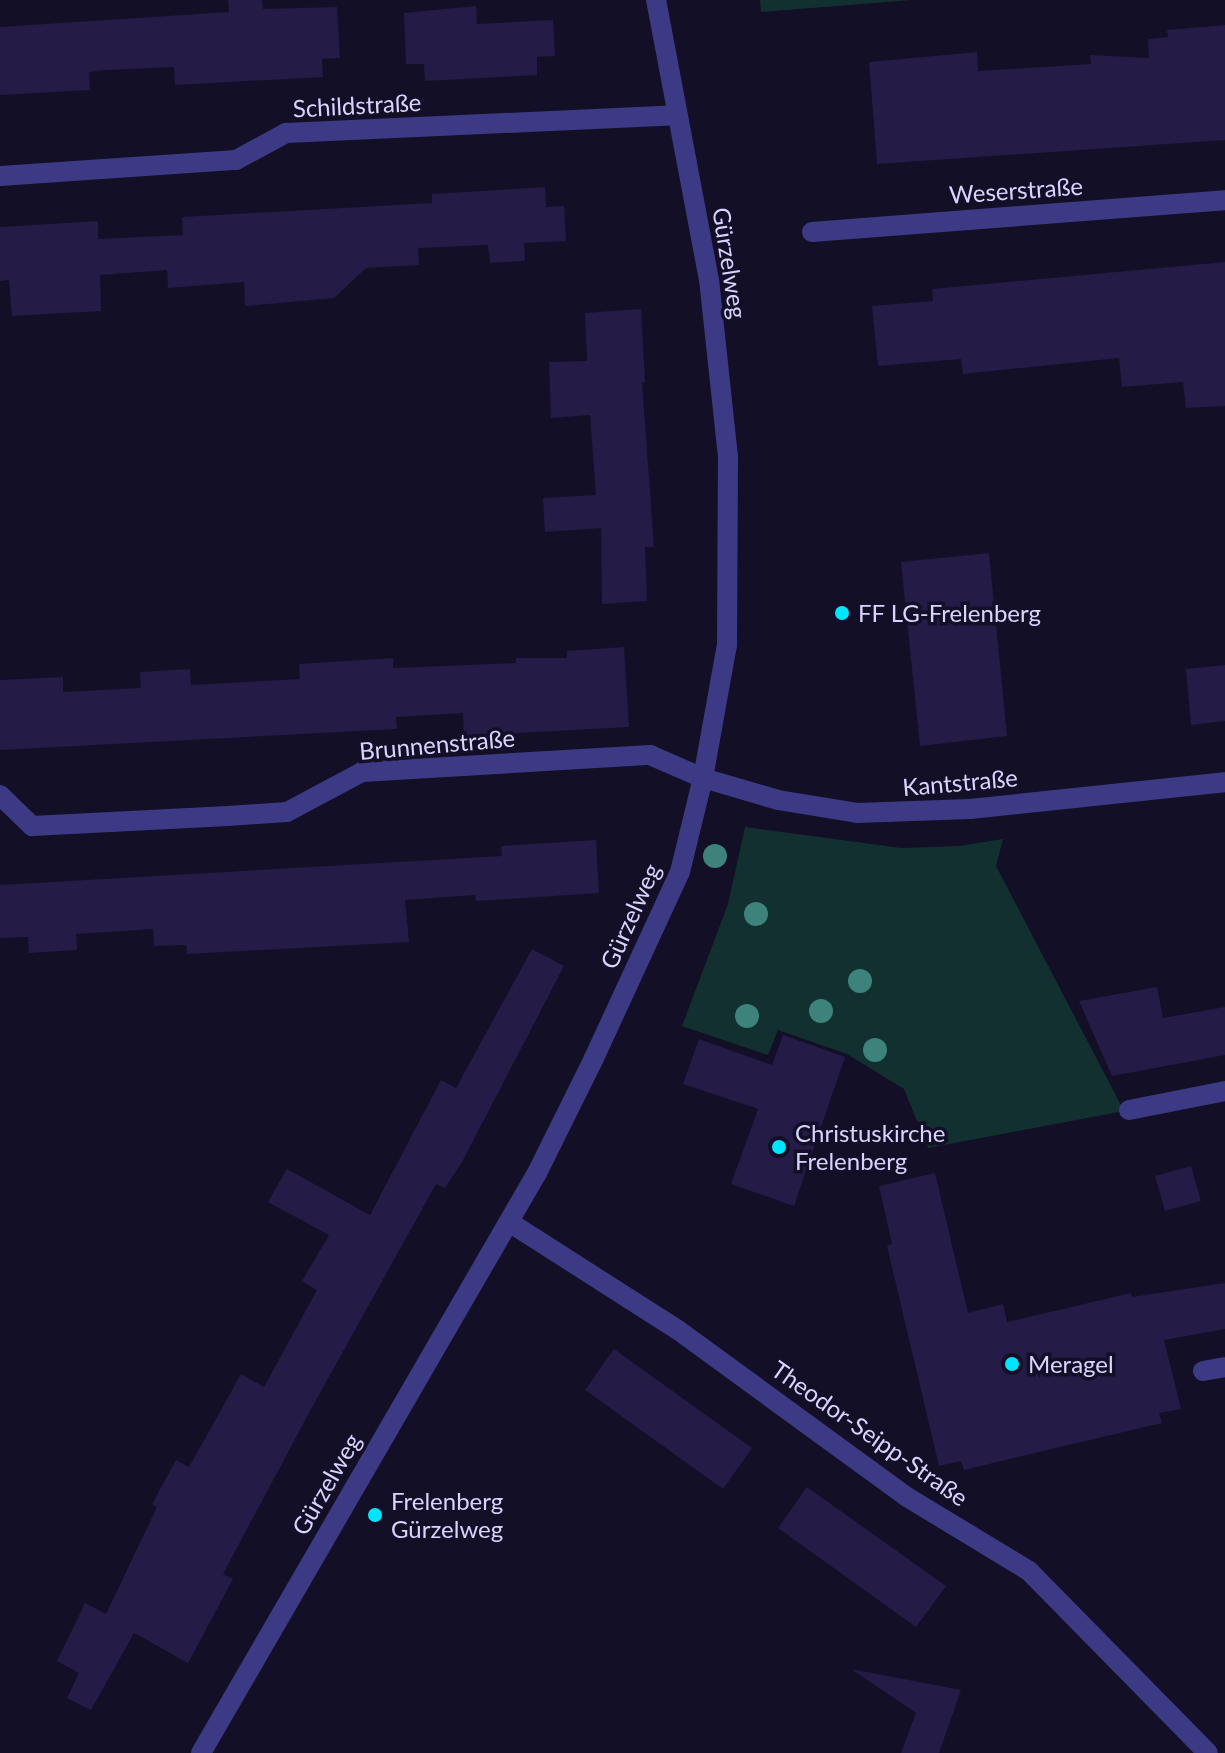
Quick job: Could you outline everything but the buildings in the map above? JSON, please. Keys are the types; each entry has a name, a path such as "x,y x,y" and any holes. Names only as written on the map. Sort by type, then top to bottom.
{"street":[{"name":"Gürzelweg","path":"201,1753 509,1222 594,1058 680,872 703,778 727,645 728,457 709,280 656,0"},
{"name":"Schildstraße","path":"0,176 236,160 286,133 676,115"},
{"name":"Weserstraße","path":"812,232 1225,200"},
{"name":"Brunnenstraße","path":"0,795 32,826 287,812 362,772 407,768 650,755 703,778"},
{"name":"Kantstraße","path":"703,778 778,800 857,813 912,814 1225,782"},
{"path":"1129,1110 1225,1091"},
{"name":"Theodor-Seipp-Straße","path":"509,1222 678,1330 907,1497 1029,1571 1208,1753"},
{"path":"1203,1371 1225,1367"}],"green space":[{"path":"760,0 912,0 761,12"},
{"path":"745,827 901,848 959,846 1003,839 996,866 1124,1111 928,1148 904,1089 847,1054 778,1030 768,1055 682,1026 728,904"}],"place":[{"name":"FF LG-Frelenberg","path":"842,613"},
{"name":"Christuskirche Frelenberg","path":"779,1147"},
{"name":"Meragel","path":"1012,1364"},
{"name":"Frelenberg Gürzelweg","path":"375,1515"}]}
